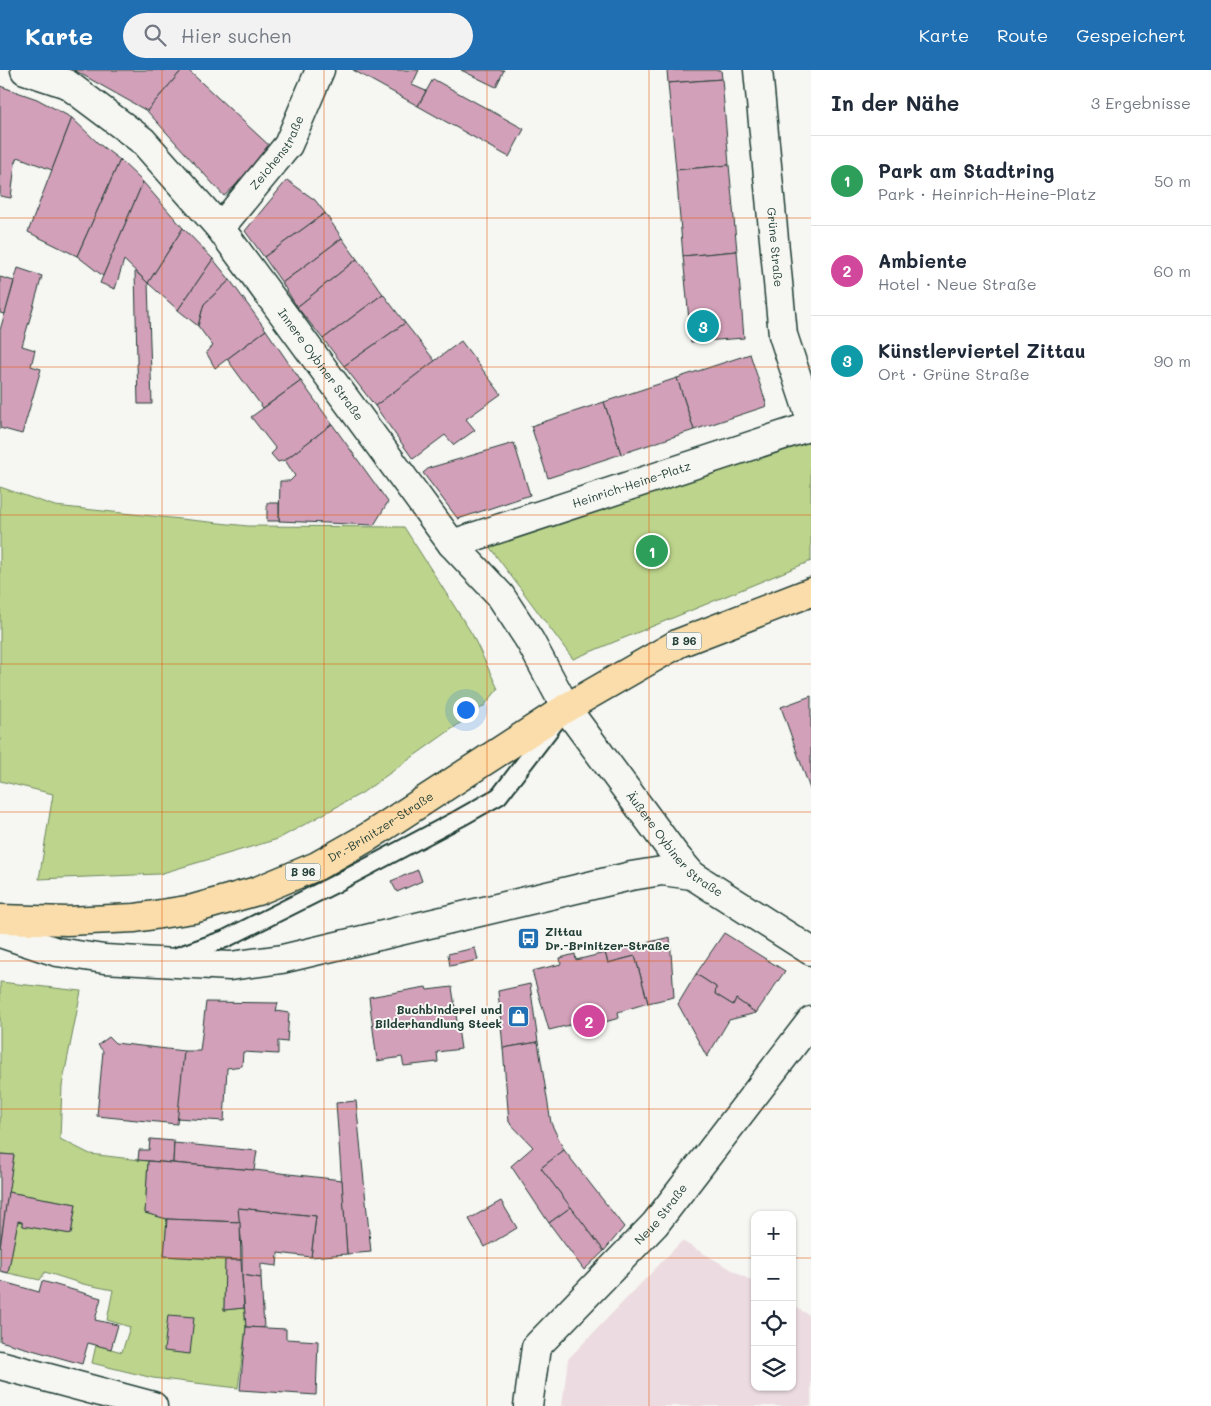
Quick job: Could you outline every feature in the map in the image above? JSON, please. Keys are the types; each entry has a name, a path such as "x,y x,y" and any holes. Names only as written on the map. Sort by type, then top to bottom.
{"main road":[{"name":"B 96","path":"566,708 679,643 811,592"},
{"name":"Dr.-Brinitzer-Straße","path":"0,920 67,921 135,918 193,909 257,891 317,866 368,837 566,708"}],"street":[{"name":"Innere Oybiner Straße","path":"25,70 67,84 143,141 220,228 452,544 500,595 530,641 566,708"},
{"name":"Zeichenstraße","path":"220,228 288,145 320,70"},
{"name":"Grüne Straße","path":"758,70 783,335 811,420"},
{"name":"Heinrich-Heine-Platz","path":"452,544 811,426"},
{"name":"Äußere Oybiner Straße","path":"566,708 692,875 811,951"},
{"path":"0,933 57,952 104,959 230,966 282,959 631,876 662,871 692,875"},
{"name":"Neue Straße","path":"528,1406 536,1347 655,1224 811,1021"},
{"path":"0,1365 153,1406"}],"lane":[{"path":"155,962 193,952 225,939 337,883 500,796 566,708"}],"shaded area":[{"path":"682,1241 751,1281 751,1391 796,1391 796,1307 811,1316 811,1406 562,1406 568,1359"}],"green space":[{"path":"811,436 811,561 573,659 485,541"},
{"path":"0,487 55,506 248,526 404,527 472,634 498,689 484,706 362,793 278,839 159,874 39,879 53,794 0,781"},
{"path":"0,982 81,991 62,1086 60,1139 90,1154 148,1161 145,1213 167,1219 164,1256 225,1260 224,1310 244,1308 246,1327 238,1388 153,1378 92,1363 96,1345 122,1352 130,1327 107,1320 113,1290 83,1284 45,1272 40,1280 8,1273 18,1221 22,1222 23,1226 71,1234 76,1204 8,1192 14,1155 0,1154"}],"building":[{"path":"74,70 182,70 147,111"},
{"path":"182,70 188,70 274,150 224,196 147,111"},
{"path":"353,70 419,70 412,85 426,91 418,106"},
{"path":"461,70 504,70 496,87"},
{"path":"667,70 721,70 722,79 668,83"},
{"path":"433,79 524,129 509,157 418,106"},
{"path":"722,79 729,165 676,170 668,83"},
{"path":"0,86 37,99 72,118 52,170 18,157 15,164 11,198 0,196"},
{"path":"72,118 99,144 120,160 77,256 28,232"},
{"path":"120,160 143,182 103,276 77,256"},
{"path":"729,165 737,251 683,256 676,170"},
{"path":"287,180 315,200 325,213 264,257 245,231"},
{"path":"143,182 183,228 148,283 124,260 115,289 100,283"},
{"path":"325,213 342,238 282,283 264,257"},
{"path":"183,228 213,259 178,310 148,283"},
{"path":"342,238 357,259 297,307 282,283"},
{"path":"737,251 744,338 691,342 683,256"},
{"path":"213,259 230,280 204,304 198,326 178,310"},
{"path":"357,259 383,294 323,339 297,307"},
{"path":"18,268 42,276 22,346 35,350 31,366 41,369 22,434 0,428 0,330"},
{"path":"135,271 148,283 152,404 138,404"},
{"path":"0,277 14,281 5,314 0,313"},
{"path":"230,280 266,330 215,368 206,352 213,346 198,326 204,304"},
{"path":"383,294 405,323 344,366 323,339"},
{"path":"405,323 435,361 375,406 344,366"},
{"path":"266,330 301,381 263,408 227,359"},
{"path":"461,341 501,394 466,419 475,430 454,445 445,435 413,459 375,406"},
{"path":"750,354 767,406 694,430 677,378"},
{"path":"677,378 694,430 621,454 604,402"},
{"path":"301,381 332,424 285,460 278,462 271,454 276,449 251,417"},
{"path":"604,402 621,454 548,478 531,426"},
{"path":"332,424 388,502 374,525 279,521 280,481 290,481 295,476 285,460"},
{"path":"514,443 530,495 458,519 423,473 429,468"},
{"path":"267,503 279,503 279,521 267,521"},
{"path":"811,696 811,792 781,707"},
{"path":"418,870 422,881 397,892 391,881"},
{"path":"724,933 785,971 756,1013 736,999 733,1005 715,994 716,987 696,974"},
{"path":"670,937 674,997 648,1003 635,956 608,963 605,953"},
{"path":"475,948 478,960 450,966 448,954"},
{"path":"605,953 608,963 635,956 648,1003 618,1012 619,1018 598,1024 599,1028 576,1034 574,1024 549,1030 532,971 561,964 560,958 575,954 576,960"},
{"path":"696,974 716,987 715,994 733,1005 736,999 756,1013 729,1020 707,1057 678,1004"},
{"name":"Buchbinderei und Bilderhandlung Steek","path":"530,984 538,1042 503,1048 498,991"},
{"path":"426,987 427,990 452,987 461,1049 437,1052 438,1062 404,1066 402,1057 377,1061 369,997"},
{"path":"206,1002 278,1003 276,1011 289,1013 287,1042 278,1041 278,1054 243,1052 242,1066 227,1068 224,1121 176,1118 184,1051 200,1051"},
{"path":"109,1037 115,1043 184,1051 177,1124 97,1116 103,1051 98,1045"},
{"path":"538,1042 551,1123 564,1150 541,1168 571,1207 549,1223 511,1166 533,1147 509,1122 503,1048"},
{"path":"356,1101 371,1252 347,1254 336,1103"},
{"path":"150,1139 174,1141 173,1163 138,1160 139,1150 149,1150"},
{"path":"174,1143 257,1151 254,1170 173,1163"},
{"path":"564,1150 624,1227 604,1251 541,1168"},
{"path":"0,1154 14,1155 0,1247"},
{"path":"148,1161 342,1180 347,1254 311,1257 316,1216 238,1208 240,1222 167,1219 145,1213"},
{"path":"8,1192 76,1204 71,1234 23,1226 22,1222 18,1221 8,1273 0,1271 0,1247"},
{"path":"501,1201 517,1228 485,1247 469,1219"},
{"path":"571,1207 604,1251 584,1270 549,1223"},
{"path":"238,1208 316,1216 311,1257 278,1253 277,1266 261,1264 261,1278 242,1275 242,1248"},
{"path":"167,1219 240,1222 241,1260 164,1256"},
{"path":"225,1260 241,1260 244,1308 224,1310"},
{"path":"242,1275 261,1278 264,1328 246,1327"},
{"path":"0,1281 39,1292 42,1281 101,1298 95,1320 118,1325 111,1349 88,1343 82,1364 0,1341"},
{"path":"168,1315 194,1317 190,1354 164,1351"},
{"path":"246,1327 286,1329 286,1339 318,1341 316,1395 240,1390"}],"place":[{"name":"Künstlerviertel Zittau","path":"703,326"},
{"name":"Park am Stadtring","path":"652,551"},
{"name":"Zittau Dr.-Brinitzer-Straße","path":"529,939"},
{"name":"Buchbinderei und Bilderhandlung Steek","path":"518,1017"},
{"name":"Ambiente","path":"589,1021"}]}
